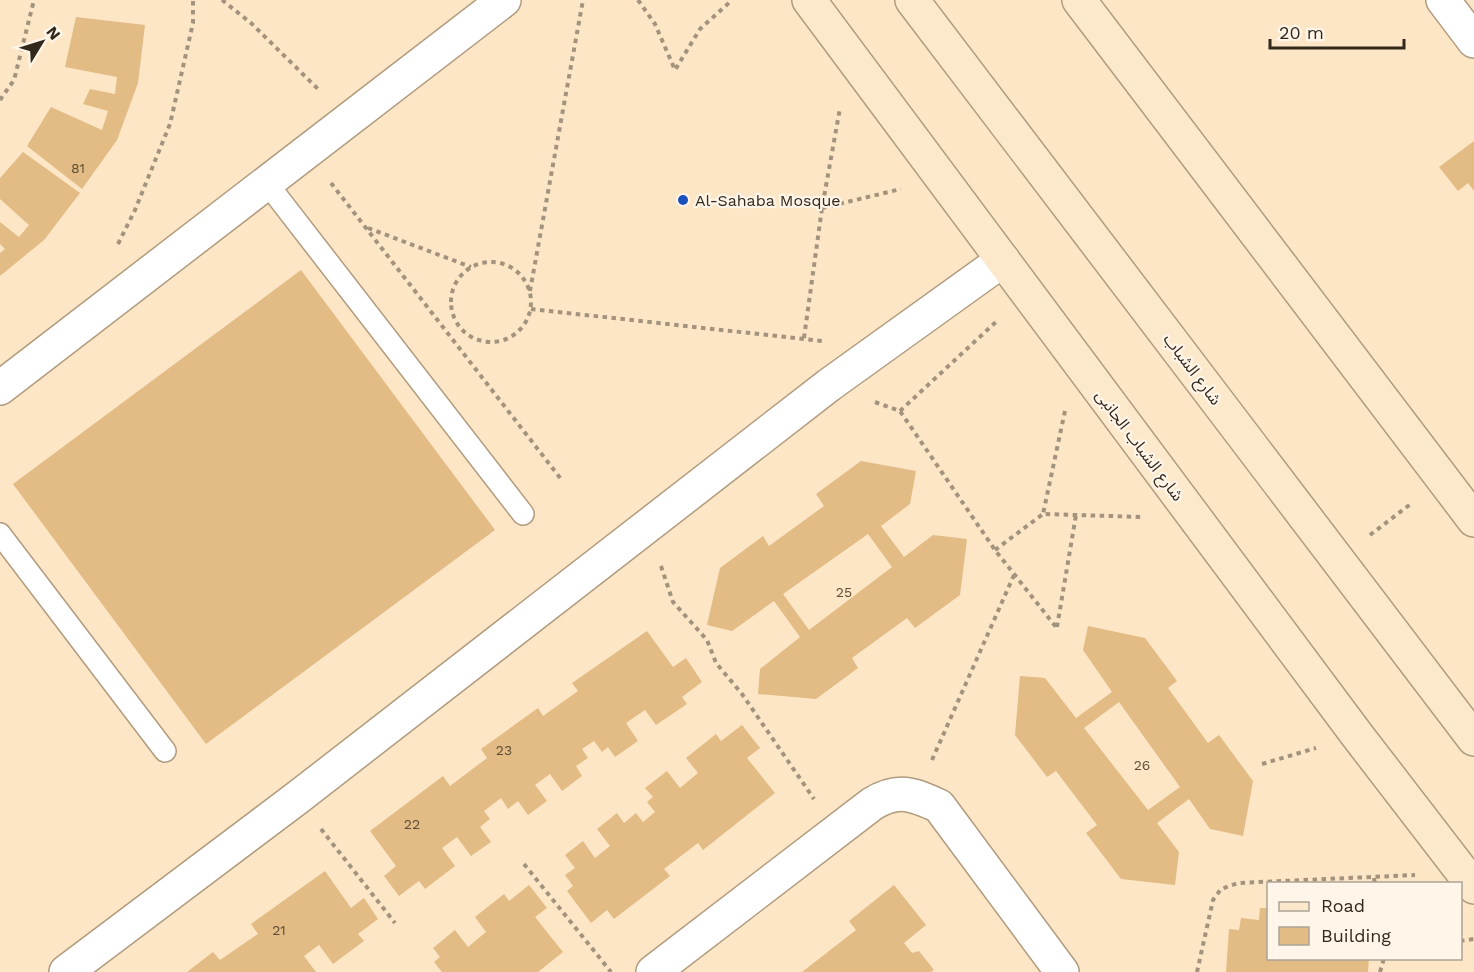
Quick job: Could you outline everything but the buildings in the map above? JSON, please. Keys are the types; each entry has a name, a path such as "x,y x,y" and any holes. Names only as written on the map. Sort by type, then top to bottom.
{"main road":[{"name":"شارع الشباب الجانبى","path":"809,0 1357,735 1469,880"},
{"name":"شارع الشباب","path":"912,0 1474,739"},
{"path":"1080,0 1474,520"}],"street":[{"path":"0,388 504,0"},
{"path":"1443,0 1474,41"},
{"path":"66,972 297,798 829,386 1003,260"},
{"path":"652,972 884,796 902,794 916,796 939,806 1062,972"}],"lane":[{"path":"266,182 523,514"},
{"path":"0,534 165,751"}],"path":[{"path":"0,100 14,80 34,0"},
{"path":"114,253 135,210 170,124 193,22 194,0"},
{"path":"222,0 251,23 348,119"},
{"path":"530,291 521,275 507,264 488,261 471,267 458,279 451,295 452,313 461,329 476,340 493,343 511,338 525,326 531,309 530,291 583,0"},
{"path":"638,0 655,24 675,70 700,28 732,0"},
{"path":"804,338 822,208 849,54"},
{"path":"307,151 561,479"},
{"path":"822,208 942,179"},
{"path":"366,227 471,267"},
{"path":"900,411 1027,294"},
{"path":"531,309 880,348"},
{"path":"1043,514 1076,359"},
{"path":"829,386 900,411 995,550 1056,627 1076,515"},
{"path":"1338,560 1443,478"},
{"path":"995,550 1043,514 1195,518"},
{"path":"647,525 673,602 707,640 716,663 742,694 836,831"},
{"path":"916,796 1014,574"},
{"path":"1262,764 1357,735"},
{"path":"297,798 395,923"},
{"path":"524,864 611,972"},
{"path":"1283,882 1374,878 1469,880"},
{"path":"1374,878 1375,882"},
{"path":"1197,972 1213,900 1221,889 1238,884 1267,883"}],"place":[{"name":"Al-Sahaba Mosque","path":"683,200"}]}
